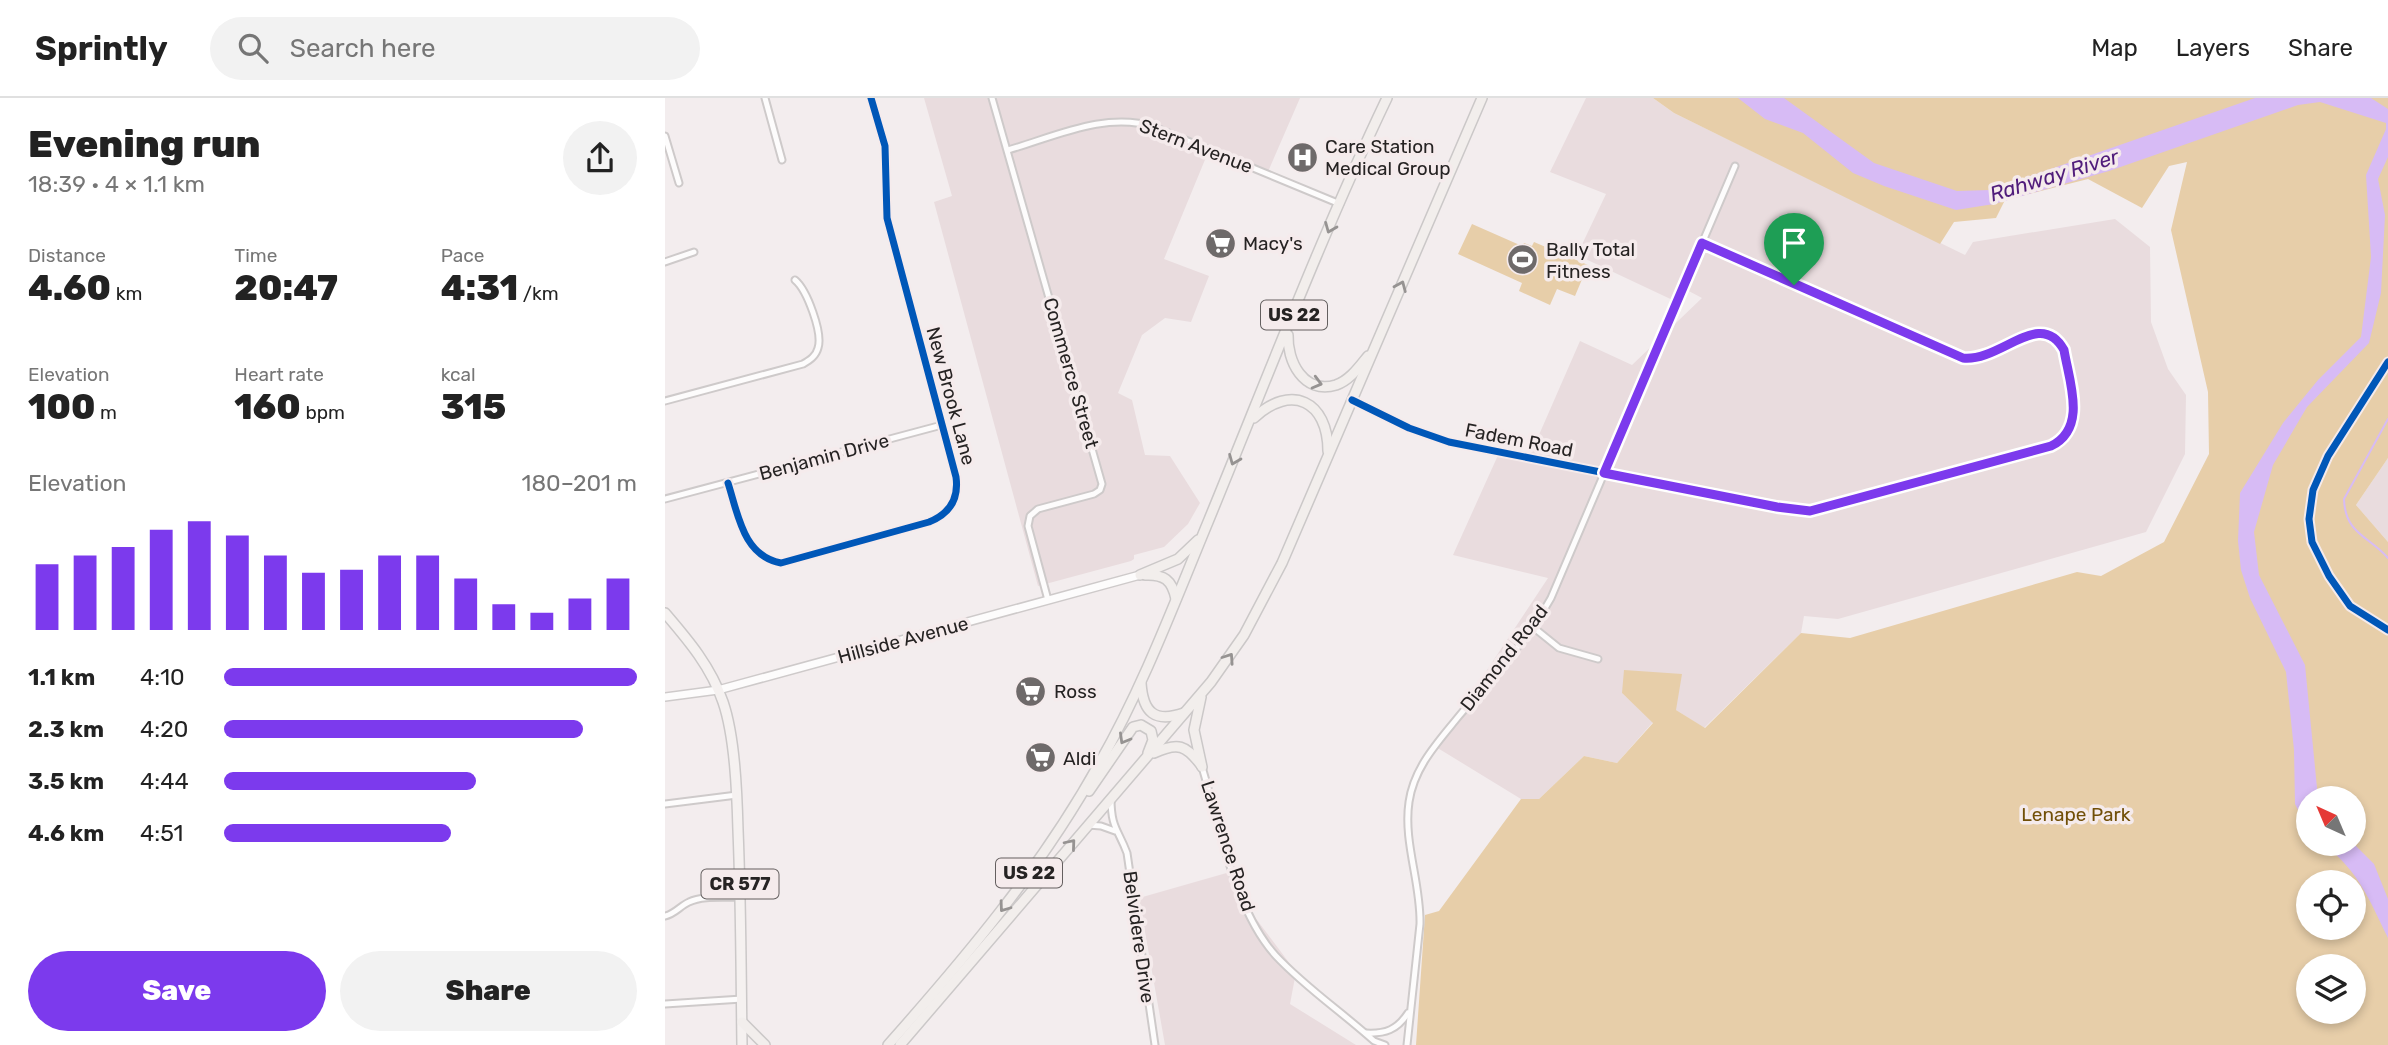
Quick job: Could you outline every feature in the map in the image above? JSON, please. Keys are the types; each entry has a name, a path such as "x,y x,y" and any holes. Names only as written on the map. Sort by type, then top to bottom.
{"highway":[{"name":"US 22","path":"888,1045 981,938 1069,814 1101,762 1141,682 1176,601 1340,204 1387,98"},
{"name":"US 22","path":"900,1045 1187,712 1237,646 1265,599 1329,457 1482,98"},
{"path":"1288,330 1288,351 1292,364 1304,378 1318,385 1331,386 1344,381 1374,349"},
{"path":"1250,422 1277,401 1292,399 1305,403 1317,411 1324,423 1329,457"},
{"path":"1140,575 1178,559 1203,534"},
{"path":"1140,575 1155,574 1166,578 1173,588 1176,601"},
{"path":"1141,682 1143,702 1154,715 1169,717 1187,712"},
{"path":"1202,693 1194,730 1202,767"},
{"path":"1069,814 1094,785 1130,729 1138,725 1147,727 1152,734 1147,758"},
{"path":"1147,758 1169,747 1178,746 1189,751 1202,767"},
{"path":"742,1022 765,1045"}],"main road":[{"name":"CR 577","path":"665,613 700,654 718,690 727,721 737,795 742,1045"}],"street":[{"path":"765,98 782,159"},
{"name":"New Brook Lane","path":"728,483 744,531 753,548 777,562 789,562 929,522 945,513 954,501 957,486 887,219 885,146 871,98"},
{"name":"Commerce Street","path":"992,98 1102,484 1100,490 1094,494 1038,509 1030,516 1028,526 1048,600"},
{"name":"Stern Avenue","path":"1008,150 1099,123 1136,122 1157,128 1340,204"},
{"path":"665,136 679,183"},
{"name":"Diamond Road","path":"1407,1045 1420,924 1408,816 1414,783 1432,749 1533,627 1551,598 1735,166"},
{"name":"Fadem Road","path":"1352,400 1409,428 1449,442 1777,507 1810,511 2051,446 2063,439 2071,427 2074,411 2064,350 2060,343 2049,335 2033,333 1983,357 1963,358 1702,243"},
{"path":"665,262 694,253"},
{"path":"665,401 803,364 813,358 819,337 806,292 795,280"},
{"name":"Benjamin Drive","path":"665,499 941,425"},
{"name":"Hillside Avenue","path":"665,697 718,690 1140,575"},
{"path":"1533,627 1569,653 1598,659"},
{"name":"Lawrence Road","path":"1202,767 1247,914 1274,954 1313,992 1376,1043 1385,1045"},
{"path":"665,804 737,795"},
{"name":"Belvidere Drive","path":"1111,798 1115,831 1127,853 1155,1045"},
{"path":"1087,825 1115,831"},
{"path":"665,916 672,915 697,899 740,897"},
{"path":"665,1004 742,999"},
{"path":"1365,1033 1393,1029 1409,1010"},
{"path":"1402,1045 1407,1045"}],"shaded area":[{"path":"924,98 1300,98 1267,174 1209,150 1164,259 1209,276 1191,322 1165,318 1142,335 1118,393 1132,400 1145,455 1170,456 1200,503 1188,524 1164,547 1134,555 1131,561 1038,586 934,202 952,196"},
{"path":"1586,98 1653,98 1674,113 1965,255 1973,242 2115,219 2150,247 2151,322 2168,369 2186,395 2185,454 2146,532 1838,619 1804,616 1801,633 1704,728 1676,710 1622,693 1653,722 1617,763 1584,756 1539,799 1521,799 1436,747 1548,578 1453,555 1499,453 1528,460 1580,341 1632,365 1702,298 1685,289 1679,303 1577,255 1606,194 1550,172"},
{"path":"2388,458 2388,542 2356,505"},
{"path":"1237,870 1248,908 1296,972 1290,1004 1356,1045 1165,1045 1139,898"}],"green space":[{"name":"Lenape Park","path":"1653,98 2388,98 2388,458 2356,505 2388,542 2388,1045 1416,1045 1425,915 1439,911 1521,799 1539,799 1584,756 1617,763 1653,723 1622,693 1624,670 1682,674 1676,710 1705,728 1801,633 1850,638 2077,572 2101,576 2164,542 2209,454 2208,392 2171,230 2187,162 2169,166 2142,208 2088,179 2005,200 1996,218 1954,222 1940,244 1674,113"},
{"name":"Bally Total Fitness","path":"1472,224 1522,246 1524,243 1532,246 1534,242 1588,265 1575,296 1557,289 1550,305 1519,291 1522,283 1458,254"}],"water":[{"name":"Rahway River","path":"1738,98 1784,98 1874,163 1957,191 1990,190 2255,98 2371,98 2388,109 2388,157 2378,179 2385,215 2381,293 2369,343 2307,407 2273,465 2254,532 2259,575 2305,665 2317,786 2296,786 2296,806 2294,750 2286,672 2250,598 2241,570 2238,541 2240,493 2283,423 2318,380 2361,337 2371,257 2366,175 2386,129 2386,123 2320,102 2298,105 2109,171 1994,204 1956,210 1853,173 1803,133 1765,119"},
{"path":"2337,856 2366,856 2374,864 2388,899 2388,938 2366,895 2366,870 2350,870"}],"waterway":[{"path":"2388,419 2344,499 2345,511 2353,527 2388,558"}],"cycle path":[{"path":"728,483 739,520 750,543 768,559 781,563 929,522 942,515 954,499 956,477 887,218 885,146 871,98"},
{"path":"1352,400 1409,428 1449,442 1777,507 1810,511 2051,446 2062,438 2069,428 2073,416 2072,390 2064,350 2054,338 2043,334 2032,335 1977,357 1963,358 1702,243"},
{"path":"2388,362 2328,456 2313,490 2309,519 2312,542 2329,576 2350,606 2388,630"}],"place":[{"name":"Care Station Medical Group","path":"1302,157"},
{"name":"Macy's","path":"1220,243"},
{"name":"Bally Total Fitness","path":"1523,260"},
{"name":"Ross","path":"1031,691"},
{"name":"Aldi","path":"1040,758"}],"route":[{"path":"1702,243 1794,285 1948,354 1963,358 1983,357 2033,333 2054,337 2064,350 2074,411 2068,433 2051,446 1810,511 1604,473 1702,243"}]}
